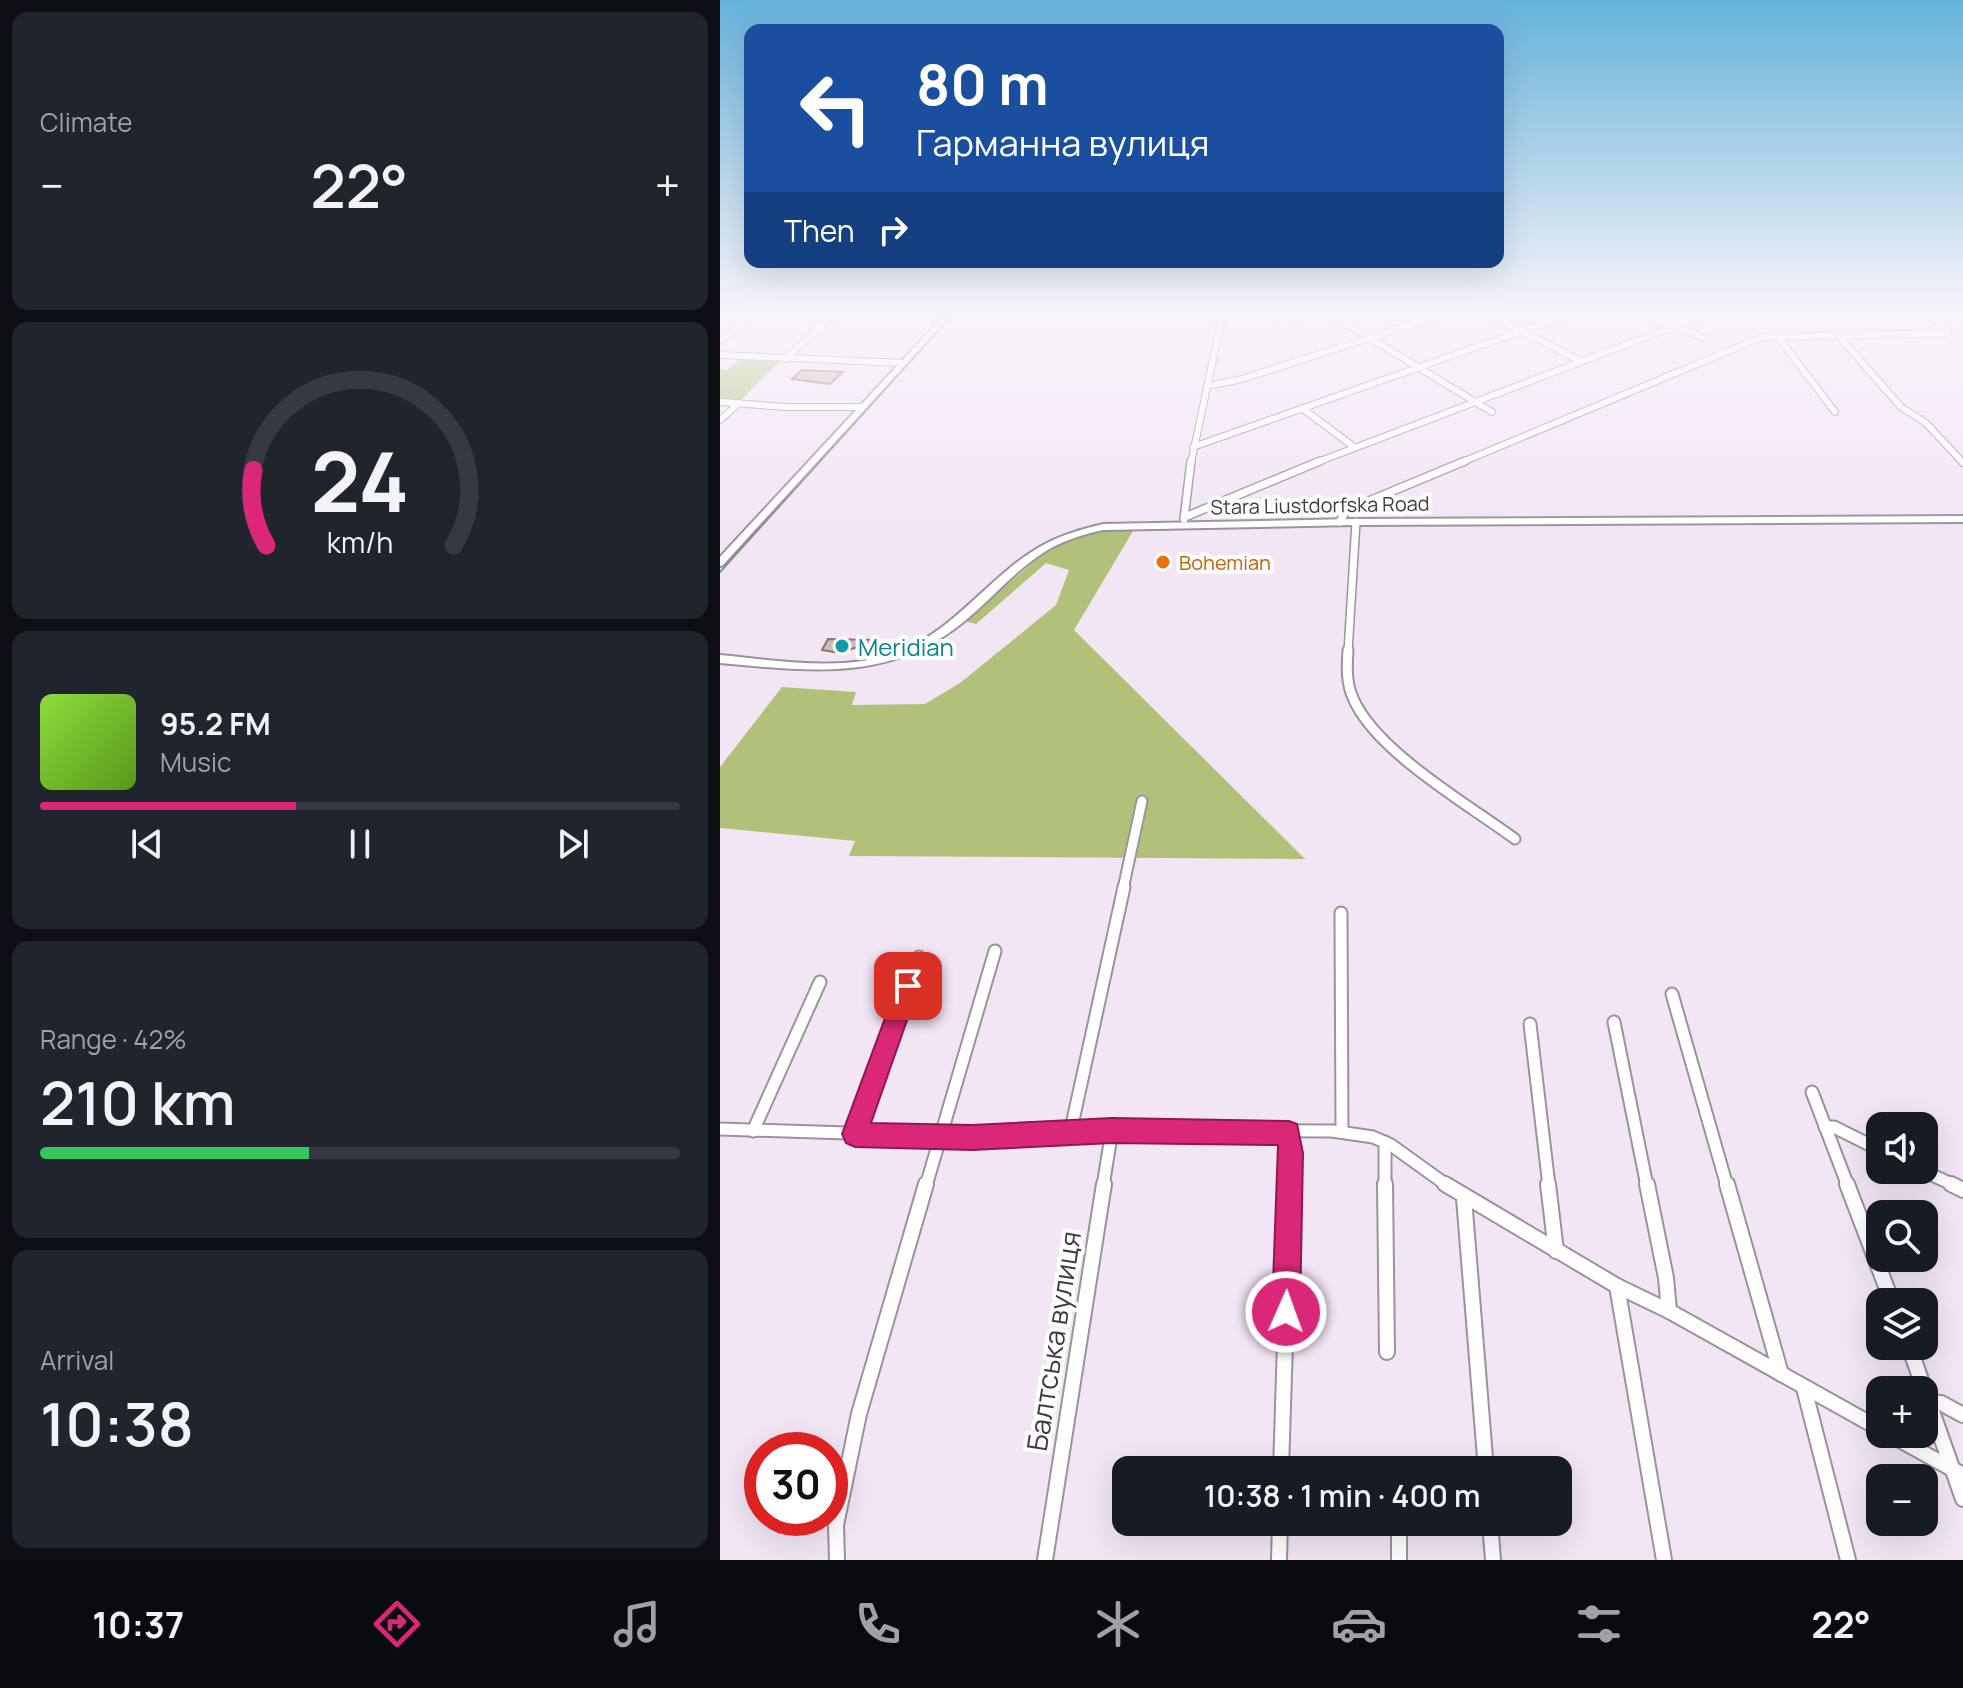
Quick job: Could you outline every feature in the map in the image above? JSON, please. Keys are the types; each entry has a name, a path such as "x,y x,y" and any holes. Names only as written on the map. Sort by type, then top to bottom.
{"main road":[{"path":"720,563 883,385"},
{"name":"Stara Liustdorfska Road","path":"720,659 828,666 884,659 915,648 943,632 1028,558 1054,541 1103,527 1183,521 1963,519"}],"street":[{"path":"1183,521 1193,447 1207,386 1213,385"},
{"path":"1193,447 1369,385"},
{"path":"1447,385 1492,412"},
{"path":"1183,521 1354,447 1520,385"},
{"path":"1339,522 1340,516 1347,510 1647,385"},
{"path":"1814,385 1835,412"},
{"path":"1882,385 1901,407 1918,415 1963,463"},
{"path":"720,402 786,407 862,407"},
{"path":"720,420 739,403"},
{"path":"1302,408 1354,447"},
{"path":"1356,522 1347,672 1353,699 1384,743 1515,839"},
{"path":"1070,1134 1142,801"},
{"path":"1341,913 1342,1132"},
{"path":"837,1560 836,1525 859,1414 995,951"},
{"path":"855,1134 919,957"},
{"path":"753,1131 820,982"},
{"path":"1672,994 1781,1374"},
{"path":"1614,1022 1666,1278 1669,1311"},
{"path":"1530,1024 1556,1251"},
{"path":"1812,1092 1887,1288"},
{"path":"1825,1127 1834,1127 1866,1143"},
{"path":"720,1129 943,1136 1070,1134 1112,1130 1342,1132 1373,1137 1385,1142 1464,1198 1617,1286 1669,1311 1866,1421"},
{"name":"Балтська вулиця","path":"1045,1560 1112,1130"},
{"path":"1281,1456 1291,1153 1289,1133"},
{"path":"1385,1142 1387,1352"},
{"path":"1938,1178 1963,1190"},
{"path":"1464,1198 1485,1456"},
{"path":"1617,1286 1664,1560"},
{"path":"1804,1388 1848,1560"},
{"path":"1938,1403 1963,1415"},
{"path":"1938,1422 1958,1471 1963,1499"},
{"path":"1915,1448 1958,1471"},
{"path":"1279,1560 1280,1536"},
{"path":"1399,1536 1399,1560"},
{"path":"1491,1536 1493,1560"}],"green space":[{"path":"720,385 756,385 742,399 720,398"},
{"path":"1101,531 1133,531 1074,630 1305,859 849,856 855,841 720,828 720,767 782,687 856,692 852,705 925,704 960,683 1056,605 1069,570 1046,563 976,624 965,621 1053,545"}],"building":[{"name":"Meridian","path":"828,639 875,641 840,653 822,650"}],"tram line":[{"path":"720,572 889,385"}],"place":[{"name":"Bohemian","path":"1163,562"},
{"name":"Meridian","path":"842,646"}],"route":[{"path":"908,986 855,1134 972,1137 1112,1130 1289,1133 1286,1312"}]}
